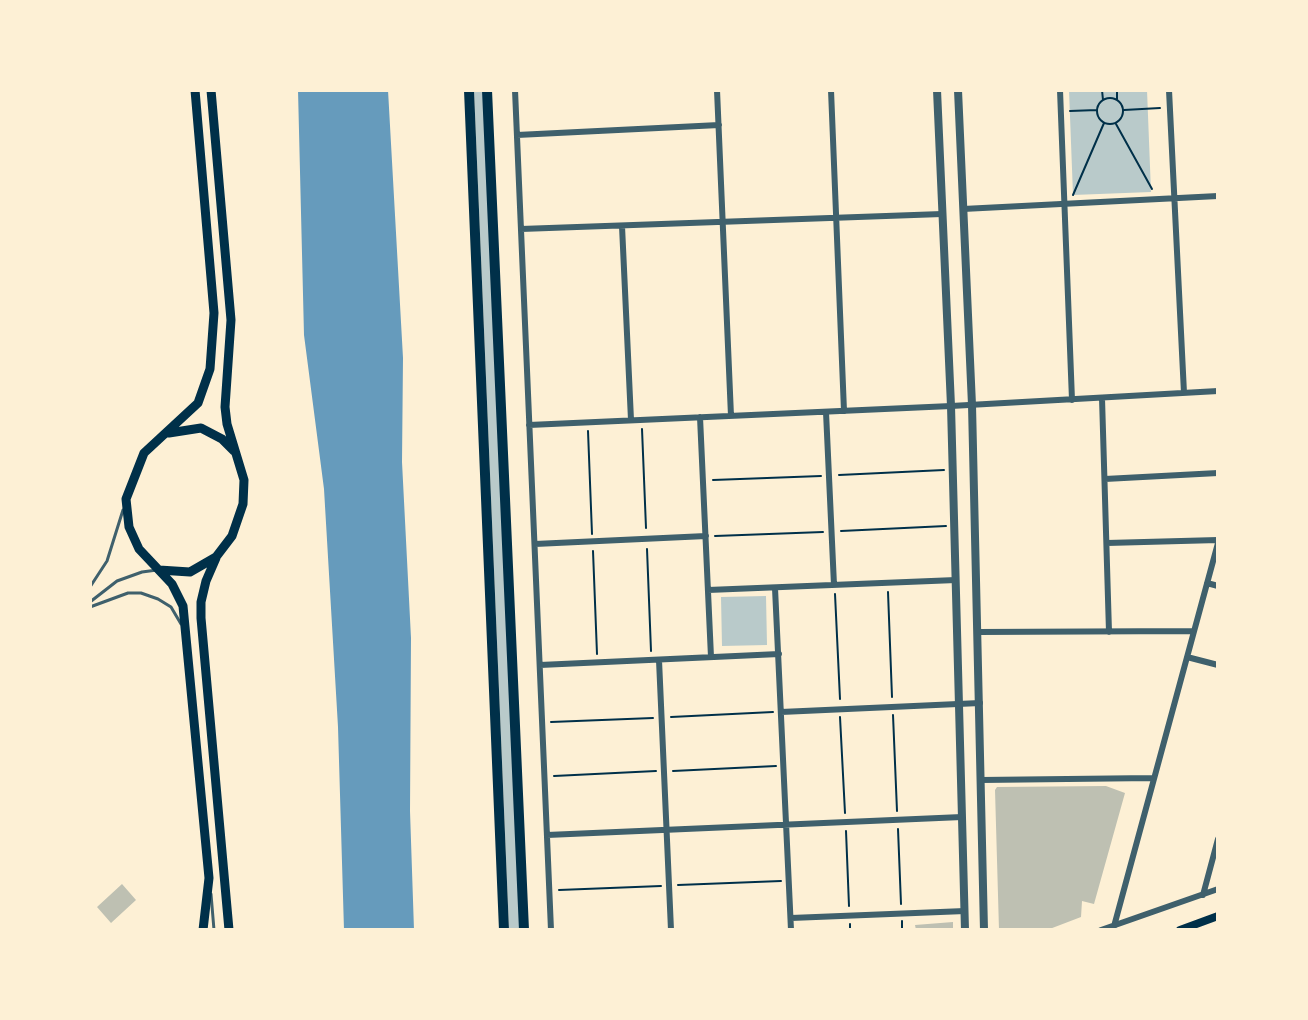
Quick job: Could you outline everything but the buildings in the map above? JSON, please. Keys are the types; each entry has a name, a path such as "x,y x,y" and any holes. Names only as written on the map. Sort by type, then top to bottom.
{"highway":[{"path":"469,90 504,930"},
{"path":"487,90 524,930"}],"main road":[{"path":"195,90 214,313 213,344 207,380 198,403 144,453 126,500 127,516 139,549 172,584 183,606 209,878 203,930"},
{"path":"211,90 231,320 225,406 235,453 244,480 243,504 232,536 216,557 206,581 201,602 229,930"},
{"path":"164,434 201,428 222,439 235,453"},
{"path":"159,570 190,572 216,557"},
{"path":"1180,930 1218,916"}],"street":[{"path":"515,90 551,930"},
{"path":"717,90 731,416"},
{"path":"831,90 844,411"},
{"path":"937,90 951,406 965,930"},
{"path":"958,90 972,405 984,930"},
{"path":"1060,90 1067,203 1072,400"},
{"path":"1169,90 1184,393"},
{"path":"517,135 718,125"},
{"path":"963,209 1218,196"},
{"path":"521,229 942,214"},
{"path":"622,226 631,420"},
{"path":"530,425 972,405 1218,391"},
{"path":"1102,398 1109,632"},
{"path":"826,412 834,585"},
{"path":"700,417 711,657"},
{"path":"1105,479 1218,473"},
{"path":"535,544 706,536"},
{"path":"1107,543 1218,542 1114,928"},
{"path":"708,590 956,580"},
{"path":"1207,583 1218,586"},
{"path":"775,588 791,930"},
{"path":"978,632 1194,631"},
{"path":"540,665 778,654"},
{"path":"1187,657 1218,666"},
{"path":"659,660 671,930"},
{"path":"781,712 980,703"},
{"path":"981,780 1154,778"},
{"path":"547,835 962,817"},
{"path":"1203,894 1218,839"},
{"path":"1101,930 1114,928 1218,889"},
{"path":"791,918 965,911"}],"lane":[{"path":"90,587 107,561 126,500"},
{"path":"90,602 117,581 142,572 159,570"},
{"path":"90,607 128,593 141,593 171,608 184,629"},
{"path":"209,878 214,930"}],"path":[{"path":"1102,90 1102,100 1097,110 1099,118 1104,123 1116,124 1122,118 1124,110 1117,99 1117,90"},
{"path":"1102,100 1117,99"},
{"path":"1124,110 1170,108"},
{"path":"1061,112 1097,110"},
{"path":"1067,203 1104,123"},
{"path":"1116,124 1157,199"},
{"path":"703,481 953,470"},
{"path":"887,583 902,930"},
{"path":"834,585 850,930"}],"shaded area":[{"path":"474,90 483,90 520,930 509,930"},
{"path":"1069,90 1147,90 1151,192 1073,195"},
{"path":"766,596 767,645 722,646 721,597"}],"water":[{"path":"298,90 388,90 403,358 402,462 411,638 410,811 414,930 344,930 338,727 324,489 304,335"}]}
